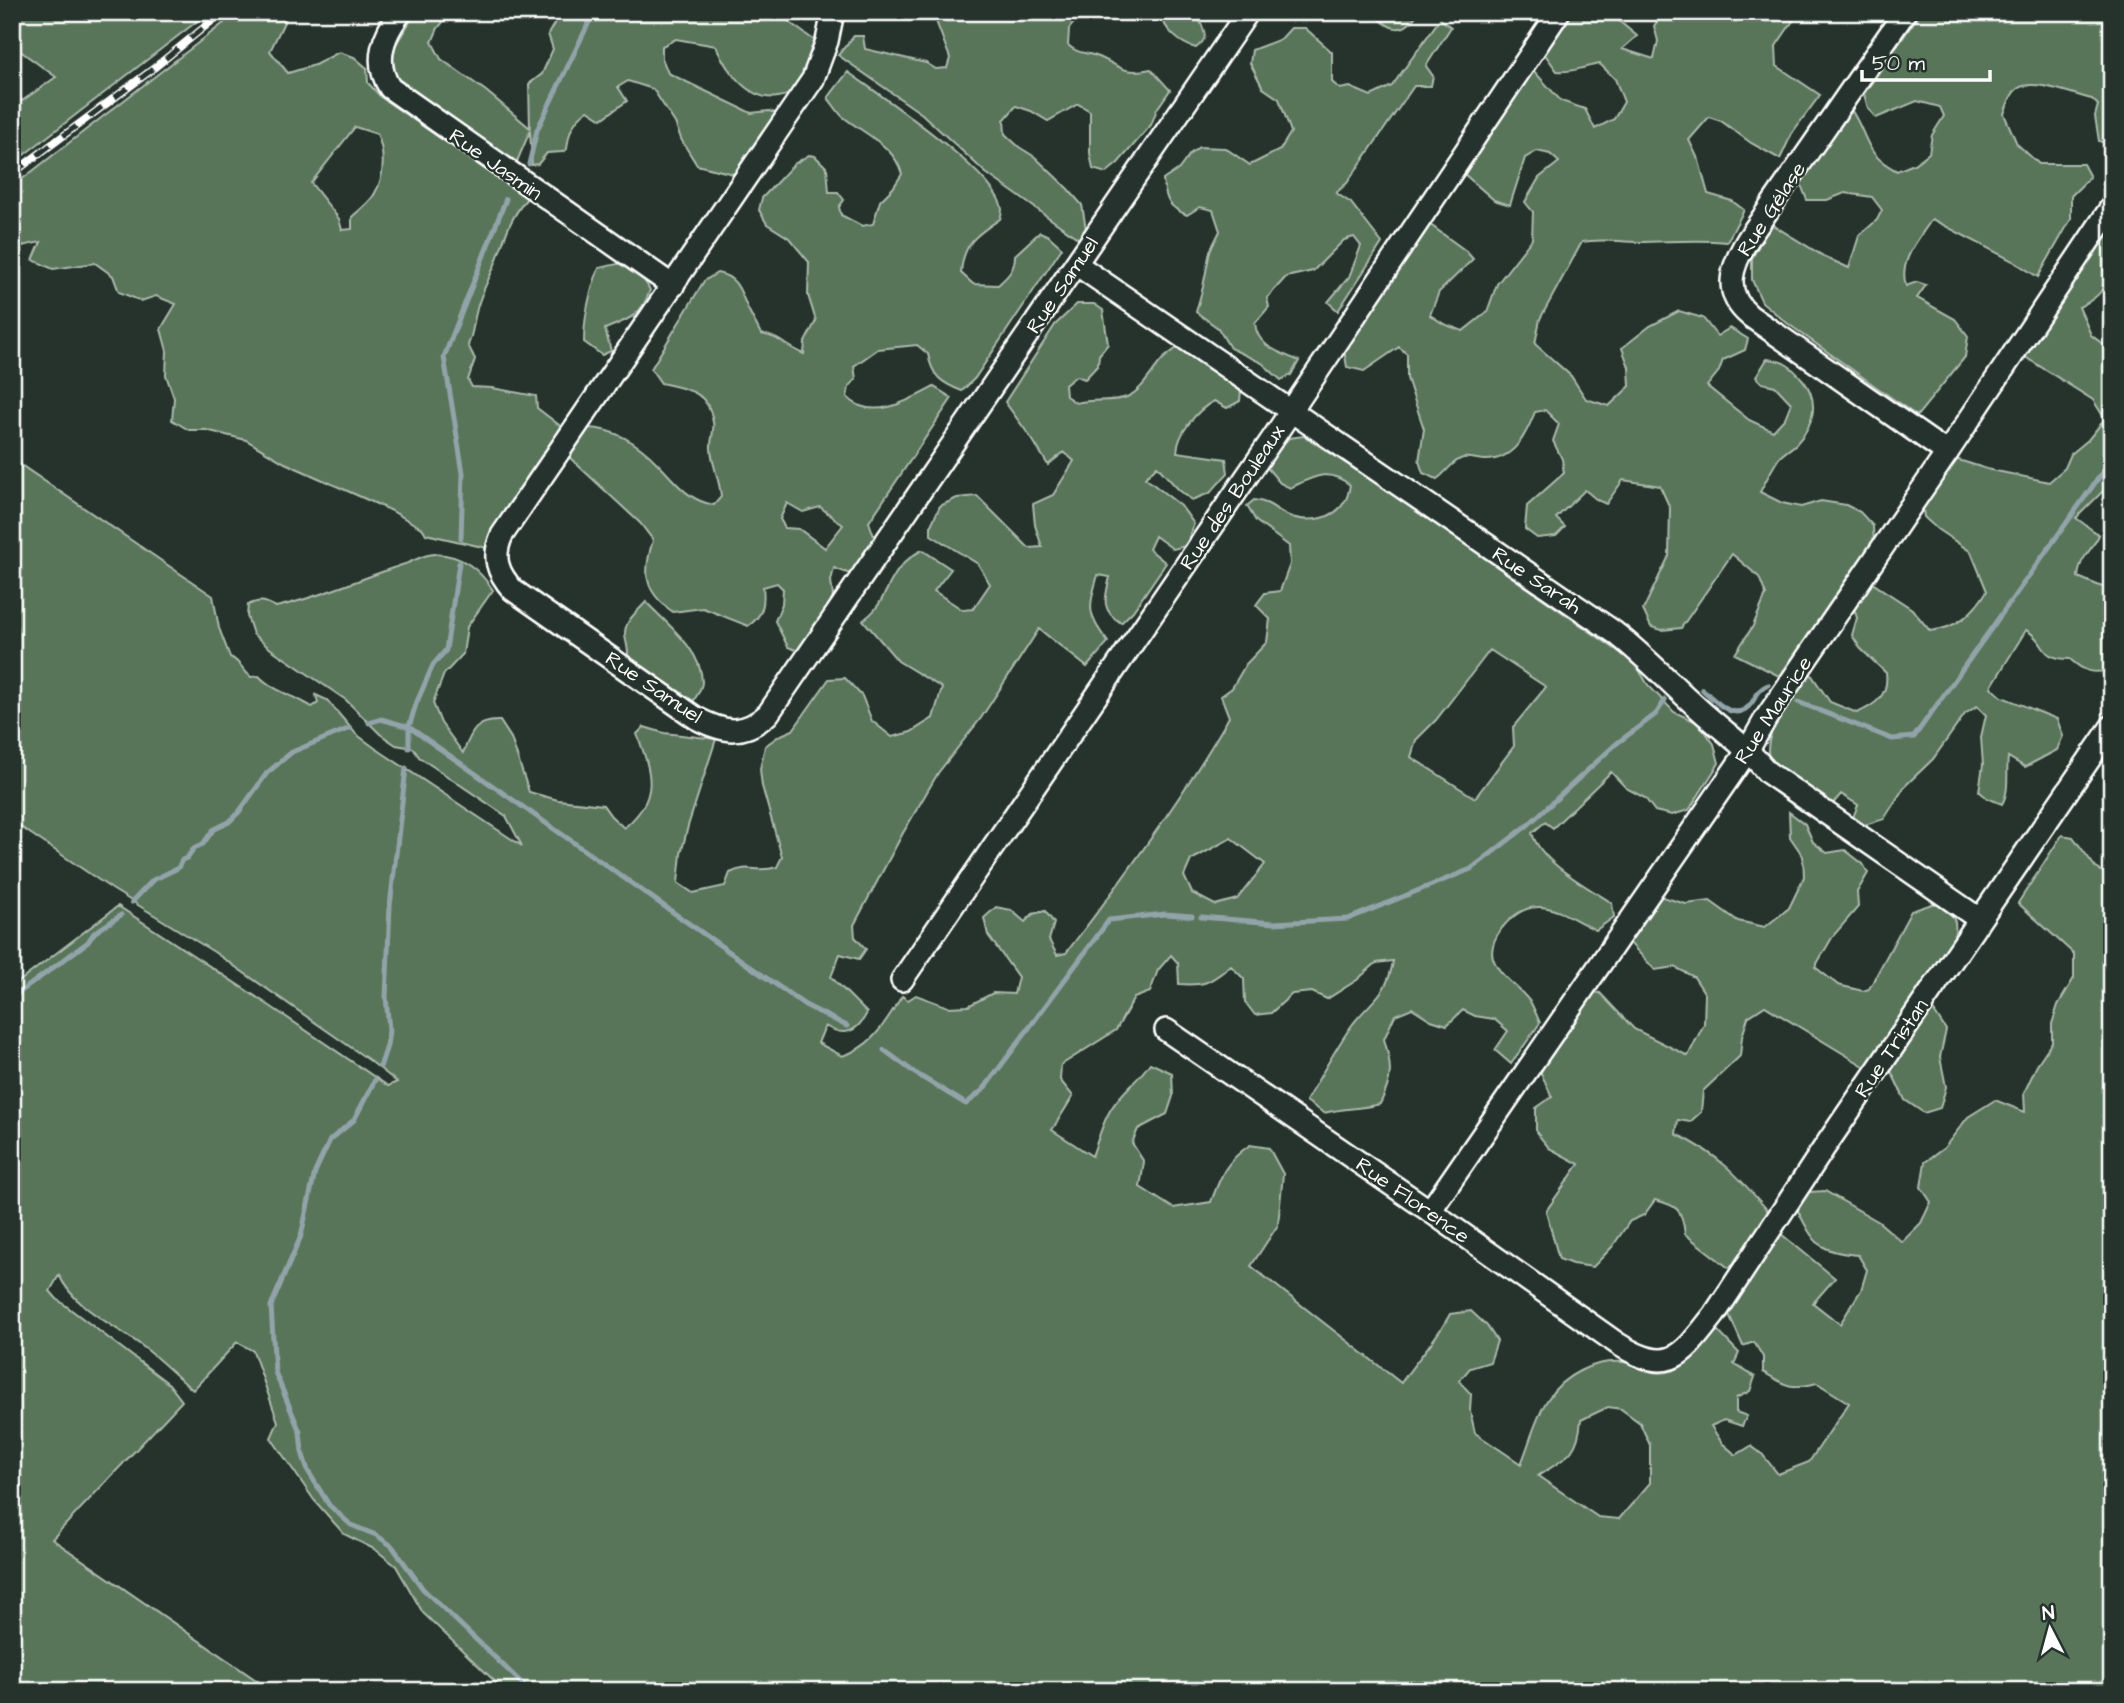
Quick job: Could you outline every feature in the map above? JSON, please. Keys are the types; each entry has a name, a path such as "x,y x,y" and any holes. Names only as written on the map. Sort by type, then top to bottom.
{"street":[{"name":"Rue Jasmin","path":"401,12 382,47 382,76 390,88 673,286"},
{"name":"Rue Samuel","path":"833,12 827,41 813,79 502,535 497,548 496,558 502,578 513,590 696,718 711,726 737,730 750,728 768,714 1248,12"},
{"name":"Rue des Bouleaux","path":"902,980 1559,12"},
{"name":"Rue Gélase","path":"1905,12 1748,239 1737,257 1732,283 1739,307 1750,316 1947,453"},
{"name":"Rue Maurice","path":"1430,1211 1748,750 1766,718 2112,206"},
{"name":"Rue Sarah","path":"1076,264 1614,632 1748,750 1767,772 1979,919"},
{"name":"Rue Tristan","path":"1664,1361 1685,1350 1714,1315 1979,919 2112,726"},
{"name":"Rue Florence","path":"1166,1030 1430,1211 1618,1345 1636,1355 1664,1361"}],"green space":[{"path":"12,12 209,12 12,164 12,149 23,140 12,132 12,88 22,101 56,77 12,45"},
{"path":"238,12 285,12 286,18 270,51 288,73 315,65 339,52 354,57 367,68 368,83 382,98 527,198 510,223 479,301 468,345 475,359 468,380 472,387 536,396 537,408 563,428 487,548 426,534 423,529 390,510 285,463 246,440 206,430 189,430 172,420 174,398 166,375 167,351 161,329 176,304 156,296 141,301 119,292 113,276 95,263 53,269 33,260 41,242 12,248 12,187","holes":["355,127 377,134 383,164 381,179 371,200 352,217 352,229 342,230 339,219 311,183"]},
{"path":"416,12 446,12 448,16 438,28 432,42 441,59 486,91 530,128 529,84 542,74 553,49 548,34 561,12 775,12 818,43 801,84 792,93 778,97 757,95 748,89 732,74 716,46 676,39 662,46 662,58 668,73 751,113 769,111 779,114 738,175 697,165 653,89 628,81 618,87 627,101 602,119 588,110 573,127 567,149 547,153 538,164 532,165 530,131 515,166 398,84 389,69 390,54"},
{"path":"939,12 1082,12 1069,29 1068,45 1125,70 1151,69 1170,90 1157,109 1151,125 1106,173 1093,169 1090,153 1090,111 1078,104 1048,121 1016,106 1004,120 1005,134 1035,157 1082,205 1086,229 1079,239 986,173 922,114 838,55 854,36 863,36 865,49 926,63 936,69 947,68 950,58 936,21"},
{"path":"1160,12 1208,12 1200,21 1205,33 1203,42 1196,48 1178,39 1168,30"},
{"path":"1373,12 1418,12 1408,25 1397,28 1385,23"},
{"path":"1572,12 1620,12 1619,21 1637,36 1622,49 1654,59 1658,41 1654,26 1664,12 1799,12 1776,46 1777,66 1820,95 1792,133 1780,159 1751,143 1721,121 1709,117 1689,140 1699,161 1708,194 1732,201 1744,210 1727,242 1582,242 1540,319 1535,344 1571,376 1586,399 1609,406 1630,386 1629,367 1622,348 1650,326 1679,311 1703,318 1717,336 1730,328 1748,339 1745,350 1723,360 1719,371 1707,386 1749,420 1773,431 1785,418 1791,403 1775,386 1762,383 1756,377 1767,359 1787,365 1803,380 1812,396 1811,421 1796,444 1779,458 1760,492 1782,503 1801,507 1821,501 1846,505 1860,512 1873,526 1874,546 1783,678 1735,654 1753,626 1766,595 1759,577 1732,554 1681,628 1662,630 1651,627 1643,610 1669,556 1670,508 1660,486 1623,480 1606,504 1585,490 1556,518 1565,527 1556,536 1537,538 1525,529 1527,506 1564,473 1562,459 1553,441 1559,424 1545,410 1535,412 1518,445 1504,456 1486,460 1459,459 1437,479 1423,473 1419,461 1424,429 1407,378 1407,354 1399,347 1364,371 1347,367 1344,350 1429,224 1473,259 1439,292 1430,315 1463,331 1487,312 1497,284 1532,239 1533,212 1525,202 1539,178 1559,162 1550,154 1537,151 1525,158 1510,205 1494,200 1463,173 1533,70 1561,101 1585,109 1595,129 1614,119 1624,102 1615,79 1600,64 1557,71 1544,53"},
{"path":"1921,12 2112,12 2112,139 2104,143 2099,141 2095,116 2098,105 2092,99 2033,85 2017,89 2012,94 2004,114 2017,144 2039,164 2083,164 2090,177 2071,196 2071,219 2038,277 1932,219 1907,259 1904,277 1906,286 1917,282 1926,285 1917,298 1955,319 1968,336 1965,357 1917,416 1787,323 1762,302 1752,280 1752,258 1771,224 1825,257 1849,268 1859,236 1877,220 1882,210 1872,197 1845,193 1827,200 1807,200 1800,182 1852,111 1873,152 1886,165 1897,171 1914,164 1929,153 1932,135 1944,116 1940,107 1917,101 1876,118 1868,108 1864,94"},
{"path":"1440,19 1451,27 1426,66 1433,76 1431,86 1414,86 1347,183 1336,193 1351,203 1382,243 1338,311 1328,302 1349,277 1361,246 1354,237 1344,240 1313,271 1286,277 1267,298 1269,307 1255,323 1260,338 1270,348 1299,361 1291,375 1281,380 1262,363 1230,348 1218,328 1196,312 1210,251 1220,231 1213,210 1200,207 1187,215 1172,206 1167,198 1163,180 1179,169 1199,147 1225,148 1250,165 1280,150 1291,132 1279,99 1263,88 1250,63 1252,50 1281,39 1291,28 1305,28 1332,52 1332,82 1340,89 1350,87 1371,96 1392,86"},
{"path":"848,72 935,136 980,176 995,194 1002,209 1000,219 972,241 962,263 961,273 973,284 998,285 1012,269 1015,255 1040,232 1062,248 975,378 962,391 939,378 932,368 928,354 917,345 878,349 854,366 856,379 849,387 847,397 867,408 890,407 934,387 952,398 869,522 876,542 853,575 834,568 831,581 834,604 801,652 788,647 775,621 782,604 783,589 777,583 763,587 762,609 748,626 703,608 673,612 663,604 648,580 648,562 653,540 640,523 568,456 588,428 608,431 643,450 696,499 714,505 721,497 711,449 713,422 706,403 695,393 661,383 651,369 704,281 717,273 730,278 738,286 761,334 773,337 804,354 805,342 816,321 808,295 809,262 789,238 767,224 759,210 762,198 794,164 809,155 815,156 827,168 829,192 838,192 844,200 839,207 841,215 862,226 873,224 880,201 902,174 892,155 842,116 828,98","holes":["787,503 803,512 820,507 843,525 825,548 799,529 785,528 780,519"]},
{"path":"2112,223 2112,262 2107,283 2092,300 2079,307 2091,335 2112,351 2112,482 2076,518 2099,535 2083,560 2078,577 2112,591 2112,670 2089,671 2070,659 2052,656 2026,630 1991,687 2002,697 2057,719 2063,736 2057,750 2025,767 2008,757 2007,787 2002,804 1987,798 1979,791 1983,765 1981,737 1986,715 1977,706 1965,714 1933,759 1905,786 1884,819 1865,825 1852,820 1858,805 1841,794 1831,806 1775,766 1768,752 1773,728 1808,670 1830,702 1857,713 1870,707 1883,694 1886,673 1860,648 1852,635 1857,618 1853,605 1869,581 1912,609 1930,631 1957,623 1976,606 1987,591 1971,552 1924,517 1922,502 1952,458 1987,469 2049,482 2065,468 2071,454 2088,440 2105,419 2093,400 2022,355"},
{"path":"622,263 644,280 650,290 638,312 605,329 611,351 602,355 584,342 588,305 599,268"},
{"path":"1077,304 1094,304 1103,310 1108,344 1099,355 1098,365 1085,379 1076,376 1065,385 1066,396 1076,403 1115,400 1133,394 1162,360 1180,346 1241,390 1240,401 1227,408 1214,401 1201,410 1185,430 1178,445 1177,452 1226,459 1228,473 1210,493 1192,500 1157,466 1145,478 1181,506 1194,524 1186,546 1173,549 1155,536 1149,549 1166,563 1133,611 1121,623 1107,608 1110,577 1098,575 1091,611 1108,642 1087,667 1039,629 981,718 938,773 903,833 854,925 855,937 866,949 859,959 840,954 831,977 867,1013 859,1025 849,1031 838,1031 825,1026 818,1043 842,1056 853,1052 878,1032 902,996 908,1000 916,995 948,1007 968,1006 993,993 1014,994 1018,977 988,935 984,918 996,907 1011,910 1025,922 1033,914 1045,911 1054,923 1049,940 1057,955 1066,953 1131,867 1192,778 1229,717 1221,696 1232,688 1246,664 1267,642 1270,619 1256,605 1265,593 1280,591 1290,564 1289,546 1256,521 1247,506 1254,500 1261,501 1289,516 1312,519 1335,512 1347,498 1350,485 1335,476 1313,477 1290,488 1280,483 1264,464 1289,438 1304,436 1403,501 1635,663 1648,685 1674,712 1699,723 1714,744 1719,763 1689,810 1672,815 1655,811 1645,798 1626,788 1611,772 1553,828 1545,822 1532,833 1537,844 1554,864 1612,903 1614,917 1596,930 1559,912 1536,907 1525,909 1502,928 1493,946 1493,958 1505,977 1531,1003 1540,1023 1511,1064 1495,1050 1508,1031 1494,1019 1475,1016 1463,1010 1447,1025 1431,1020 1412,1008 1395,1015 1384,1039 1390,1072 1380,1104 1324,1113 1306,1101 1352,1025 1383,990 1393,961 1376,963 1357,980 1327,999 1312,992 1292,994 1271,1013 1255,1015 1245,1002 1244,979 1231,966 1208,982 1179,984 1178,963 1171,955 1158,970 1150,992 1134,998 1116,1030 1061,1065 1060,1080 1073,1096 1052,1130 1092,1156 1111,1109 1150,1063 1172,1073 1173,1096 1167,1114 1138,1129 1132,1143 1144,1162 1140,1187 1173,1208 1211,1202 1221,1176 1235,1157 1250,1145 1269,1148 1283,1174 1278,1225 1251,1266 1401,1383 1450,1314 1471,1311 1487,1326 1497,1341 1490,1362 1470,1368 1459,1381 1471,1394 1470,1411 1475,1433 1521,1464 1543,1406 1554,1390 1571,1376 1590,1366 1611,1362 1629,1363 1659,1373 1674,1370 1692,1357 1715,1328 1739,1353 1734,1364 1755,1377 1750,1391 1736,1398 1736,1412 1747,1416 1742,1426 1724,1420 1711,1426 1722,1443 1736,1455 1751,1446 1762,1454 1778,1474 1809,1462 1849,1403 1817,1383 1789,1385 1763,1372 1763,1357 1754,1342 1743,1346 1728,1312 1781,1234 1835,1278 1813,1303 1840,1324 1861,1290 1867,1270 1858,1255 1826,1248 1813,1238 1797,1209 1809,1192 1825,1191 1879,1222 1902,1242 1921,1223 1931,1202 1921,1187 1925,1162 1944,1148 1968,1117 1995,1100 2025,1112 2024,1093 2038,1063 2052,1042 2052,1024 2058,1005 2074,978 2074,954 2018,903 2062,835 2073,837 2096,868 2112,877 2112,1691 505,1691 423,1613 396,1566 376,1550 344,1534 314,1500 271,1438 278,1422 253,1351 237,1342 193,1390 149,1351 85,1307 66,1287 59,1275 50,1291 57,1299 169,1384 182,1401 52,1539 272,1691 12,1691 12,987 118,906 388,1086 397,1082 214,952 112,889 12,821 12,459 213,596 219,628 230,657 251,677 259,676 271,686 312,707 318,703 316,695 327,700 356,734 522,846 506,816 419,757 413,748 396,745 380,734 346,700 253,634 247,616 248,605 252,603 269,603 276,607 292,603 428,555 445,555 462,560 482,576 493,590 467,627 463,654 444,674 433,703 441,723 463,753 479,725 500,721 511,738 529,792 558,800 603,805 624,828 636,817 648,796 649,773 637,734 644,727 664,733 716,739 681,854 678,883 693,893 725,886 730,873 737,870 777,867 782,857 762,786 760,769 765,746 793,730 829,679 845,678 862,696 872,721 892,737 911,732 933,718 942,688 898,661 863,620 879,604 901,567 922,550 951,569 934,591 963,610 973,609 990,584 978,564 931,535 931,525 940,506 957,498 977,496 1029,548 1042,547 1035,525 1033,504 1053,495 1074,461 1064,452 1048,465 1005,402 1055,325","holes":["1490,650 1546,687 1513,727 1514,746 1475,798 1411,757 1416,740 1436,720","1231,838 1265,864 1237,899 1215,905 1192,893 1184,876 1191,860","1608,1407 1621,1409 1640,1423 1650,1445 1650,1483 1619,1519 1598,1517 1538,1476 1563,1460 1573,1449 1581,1420"]},
{"path":"646,602 682,638 696,659 702,682 693,702 628,658 625,630 632,617"},
{"path":"1789,812 1805,824 1813,842 1827,853 1845,850 1863,864 1868,873 1857,892 1858,907 1833,936 1815,967 1838,985 1863,991 1869,989 1911,911 1935,903 1952,916 1955,924 1954,937 1867,1068 1765,1006 1748,1017 1740,1056 1703,1091 1701,1112 1690,1122 1678,1120 1676,1134 1727,1167 1769,1212 1730,1269 1685,1234 1678,1210 1655,1200 1644,1215 1630,1221 1612,1247 1593,1267 1559,1259 1546,1211 1579,1164 1549,1148 1536,1132 1536,1108 1552,1097 1539,1069 1592,992 1600,993 1634,1029 1688,1056 1704,1024 1705,994 1694,977 1675,967 1655,970 1628,941 1659,896 1686,904 1710,901 1738,921 1765,927 1789,908 1804,877 1803,856 1790,837"},
{"path":"1933,1010 1946,1030 1940,1057 1946,1087 1940,1108 1924,1113 1905,1100 1891,1071"}],"waterway":[{"path":"529,164 537,130 594,12"},
{"path":"461,538 463,473 444,357 506,199"},
{"path":"1798,702 1892,739 1914,737 2112,459"},
{"path":"409,748 409,727 416,704 433,665 446,650 459,563"},
{"path":"1702,689 1727,709 1740,712 1768,685"},
{"path":"1201,917 1274,923 1348,919 1471,869 1528,825 1616,744 1656,714 1665,700"},
{"path":"369,723 381,719 409,727 805,1005 847,1026"},
{"path":"132,902 153,880 178,868 182,860 187,858 194,848 203,844 213,830 229,822 267,773 292,752 350,728"},
{"path":"380,1067 389,1030 386,997 390,906 406,768"},
{"path":"884,1050 915,1073 966,1104 983,1090 1109,920 1165,914 1192,916"},
{"path":"12,998 121,915"},
{"path":"375,1080 354,1120 330,1140 315,1172 301,1236 271,1306 275,1372 300,1432 308,1471 329,1505 351,1525 376,1535 392,1546 423,1589 530,1691"}],"railway":[{"path":"12,174 149,72 223,12"}]}
